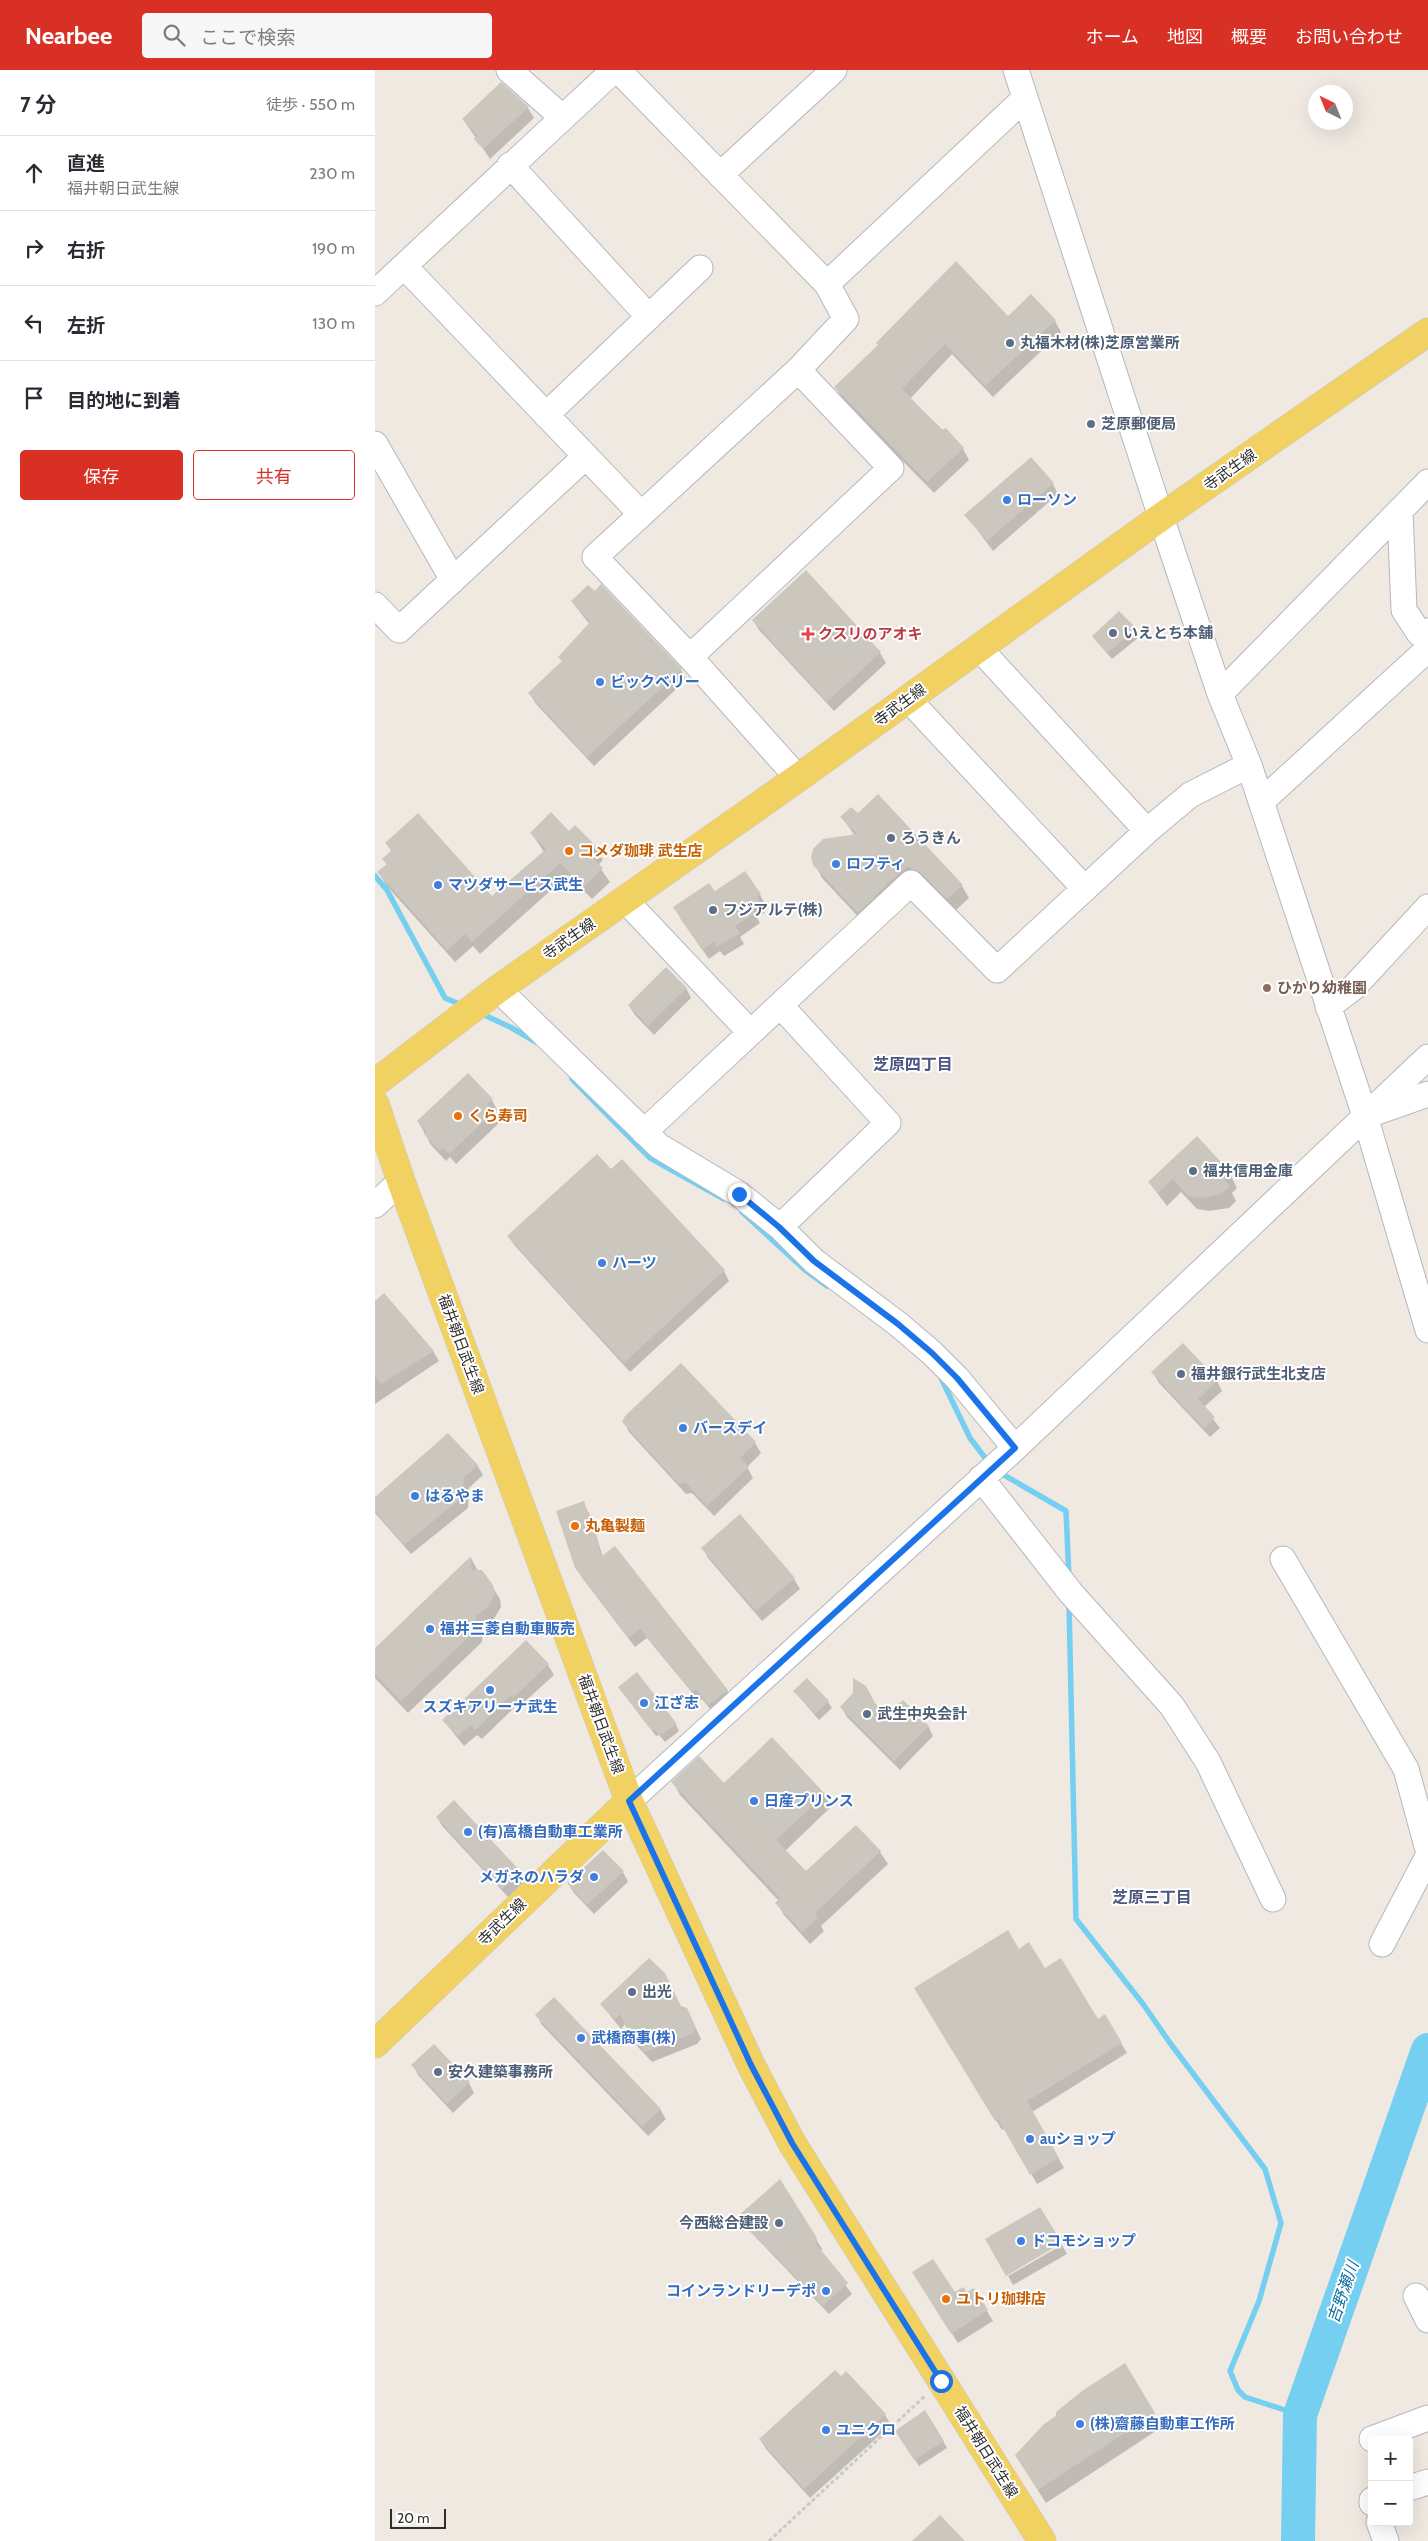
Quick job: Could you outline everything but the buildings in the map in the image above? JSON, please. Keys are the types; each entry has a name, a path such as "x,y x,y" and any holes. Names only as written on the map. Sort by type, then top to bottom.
{"main road":[{"name":"寺武生線","path":"375,1083 498,989 799,778 1161,517 1428,332"},
{"name":"福井朝日武生線","path":"375,1104 401,1181 629,1801 751,2065 792,2143 1042,2541"},
{"name":"寺武生線","path":"375,2044 629,1801"}],"street":[{"path":"509,70 562,117"},
{"path":"375,293 510,165 616,70 827,284 846,319 798,370 595,557 691,657 799,778"},
{"path":"720,175 834,70"},
{"path":"1016,70 1220,694 1249,765 1365,1116 1428,1330"},
{"path":"827,284 1025,98"},
{"path":"510,165 649,317"},
{"path":"404,266 641,514"},
{"path":"546,415 700,268"},
{"path":"691,657 891,468 798,370"},
{"path":"375,444 453,580"},
{"path":"375,606 399,630 586,456"},
{"path":"1220,694 1428,482"},
{"path":"1400,511 1404,610 1419,633 1428,631"},
{"path":"979,648 1147,831"},
{"path":"1261,802 1428,649"},
{"path":"908,699 1085,889"},
{"path":"644,1132 749,1031 780,1005 911,883 997,970 1147,831 1190,795 1249,765"},
{"path":"625,900 749,1031"},
{"path":"1328,1007 1353,988 1428,907"},
{"path":"498,989 659,1146 739,1194 779,1227 814,1261 898,1324 932,1353 957,1378 1015,1448"},
{"path":"779,1227 887,1123 780,1005"},
{"path":"629,1801 1015,1448 1428,1057"},
{"path":"1365,1116 1428,1094"},
{"path":"375,1205 401,1181"},
{"path":"981,1478 1071,1593 1173,1706 1208,1762 1273,1899"},
{"path":"1283,1559 1406,1769 1428,1850"},
{"path":"1382,1944 1428,1856"},
{"path":"1416,2296 1428,2320"},
{"path":"1378,2436 1428,2418"},
{"path":"1413,2487 1428,2482"},
{"path":"1380,2526 1386,2541"}],"path":[{"path":"769,2541 941,2381"}],"waterway":[{"path":"375,876 387,890 445,998 462,1005"},
{"path":"480,1013 536,1042"},
{"path":"572,1079 650,1158 724,1199"},
{"path":"742,1212 805,1270 827,1286"},
{"path":"941,1378 970,1438 989,1463"},
{"path":"997,1471 1066,1511 1069,1577"},
{"path":"1069,1603 1076,1919 1143,2004 1265,2169 1281,2223 1259,2301 1230,2371 1238,2390 1245,2397 1300,2415"},
{"name":"吉野瀬川","path":"1298,2541 1300,2415 1428,2050"}],"place":[{"name":"丸福木材(株)芝原営業所","path":"1010,343"},
{"name":"芝原郵便局","path":"1091,424"},
{"name":"ローソン","path":"1007,500"},
{"name":"いえとち本舗","path":"1113,633"},
{"name":"クスリのアオキ","path":"808,634"},
{"name":"ビックベリー","path":"600,682"},
{"name":"ろうきん","path":"891,838"},
{"name":"コメダ珈琲 武生店","path":"569,851"},
{"name":"ロフティ","path":"836,864"},
{"name":"マツダサービス武生","path":"438,885"},
{"name":"フジアルテ(株)","path":"713,910"},
{"name":"ひかり幼稚園","path":"1267,988"},
{"name":"くら寿司","path":"458,1116"},
{"name":"福井信用金庫","path":"1193,1171"},
{"name":"ハーツ","path":"602,1263"},
{"name":"福井銀行武生北支店","path":"1181,1374"},
{"name":"バースデイ","path":"683,1428"},
{"name":"はるやま","path":"415,1496"},
{"name":"丸亀製麺","path":"575,1526"},
{"name":"福井三菱自動車販売","path":"430,1629"},
{"name":"スズキアリーナ武生","path":"490,1690"},
{"name":"江ざ志","path":"644,1703"},
{"name":"武生中央会計","path":"867,1714"},
{"name":"日産プリンス","path":"754,1801"},
{"name":"(有)高橋自動車工業所","path":"468,1832"},
{"name":"メガネのハラダ","path":"594,1877"},
{"name":"出光","path":"632,1992"},
{"name":"武橋商事(株)","path":"581,2038"},
{"name":"安久建築事務所","path":"438,2072"},
{"name":"auショップ","path":"1030,2139"},
{"name":"今西総合建設","path":"779,2223"},
{"name":"ドコモショップ","path":"1021,2241"},
{"name":"コインランドリーデポ","path":"826,2291"},
{"name":"ユトリ珈琲店","path":"946,2299"},
{"name":"(株)齋藤自動車工作所","path":"1080,2424"},
{"name":"ユニクロ","path":"826,2430"}],"district":[{"name":"芝原四丁目","path":"913,1064"},
{"name":"芝原三丁目","path":"1152,1897"}],"route":[{"path":"739,1194 779,1227 814,1261 898,1324 932,1353 957,1378 1015,1448 629,1801 751,2065 792,2143 941,2381"}]}
